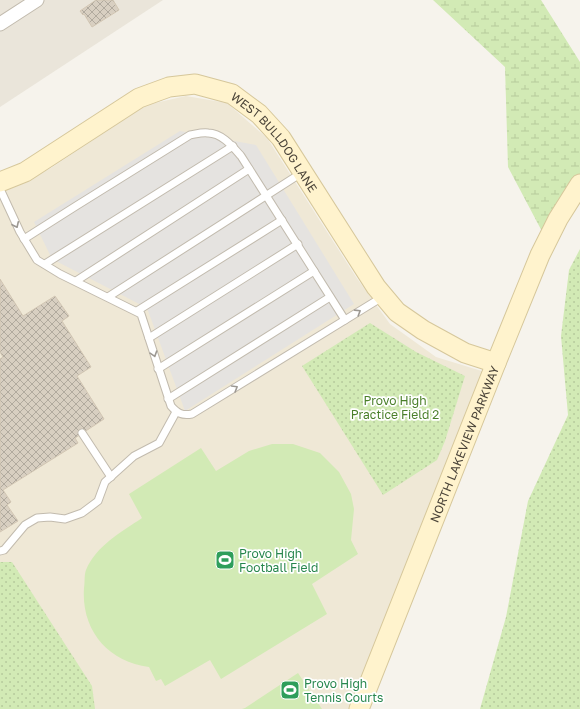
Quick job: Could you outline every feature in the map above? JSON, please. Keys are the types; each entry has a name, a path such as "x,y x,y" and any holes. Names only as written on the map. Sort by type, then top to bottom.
{"street":[{"path":"0,24 37,0"},
{"name":"WEST BULLDOG LANE","path":"0,182 26,172 139,98 169,87 195,84 232,94 259,114 281,138 376,287 397,312 423,330 465,353 496,363"},
{"name":"NORTH LAKEVIEW PARKWAY","path":"359,709 496,363 549,237 568,202 580,184"}],"lane":[{"path":"24,239 190,135 208,133 214,134 233,146 298,244 345,320"},
{"path":"45,264 233,146"},
{"path":"76,281 249,169"},
{"path":"108,297 303,172"},
{"path":"0,189 24,239 37,260 141,314 170,406 176,412 185,415 192,414 384,296"},
{"path":"137,311 282,220"},
{"path":"148,338 298,244"},
{"path":"158,369 314,271"},
{"path":"168,399 330,297"},
{"path":"0,551 4,550 25,525 37,518 50,517 65,519 82,513 98,501 105,482 134,456 159,443 176,412"},
{"path":"82,433 111,477"}],"shaded area":[{"path":"0,0 163,0 0,107"},
{"path":"186,96 227,103 267,138 356,277 390,324 436,357 498,376 360,709 0,709 0,190 15,186 51,168 146,105"},
{"path":"180,131 256,145 354,304 185,411 147,308 52,259 34,222"}],"green space":[{"path":"433,0 541,0 580,62 580,193 546,239 508,167 505,67"},
{"path":"580,249 580,709 480,709 506,617 528,501 568,415 561,336 569,270"},
{"name":"Provo High Practice Field 2","path":"370,323 416,352 465,376 445,441 437,460 383,495 302,366"},
{"path":"272,444 293,444 320,453 339,472 351,494 354,509 351,540 358,554 312,584 327,614 221,679 210,660 165,686 161,679 156,681 149,667 134,664 110,651 92,630 84,603 86,570 90,561 110,540 142,518 129,494 201,448 216,471 249,451"},
{"path":"0,562 12,562 92,686 95,709 0,709"},
{"name":"Provo High Tennis Courts","path":"298,673 322,709 242,709 245,708"}],"building":[{"path":"96,0 113,0 119,10 92,27 84,14 83,15 80,11"},
{"path":"0,279 23,316 55,296 69,316 62,321 91,367 77,376 104,419 75,438 78,443 3,490 11,502 7,505 18,521 0,532 0,359 3,357 0,352"}],"place":[{"name":"Provo High Football Field","path":"225,560"},
{"name":"Provo High Tennis Courts","path":"290,690"}]}
